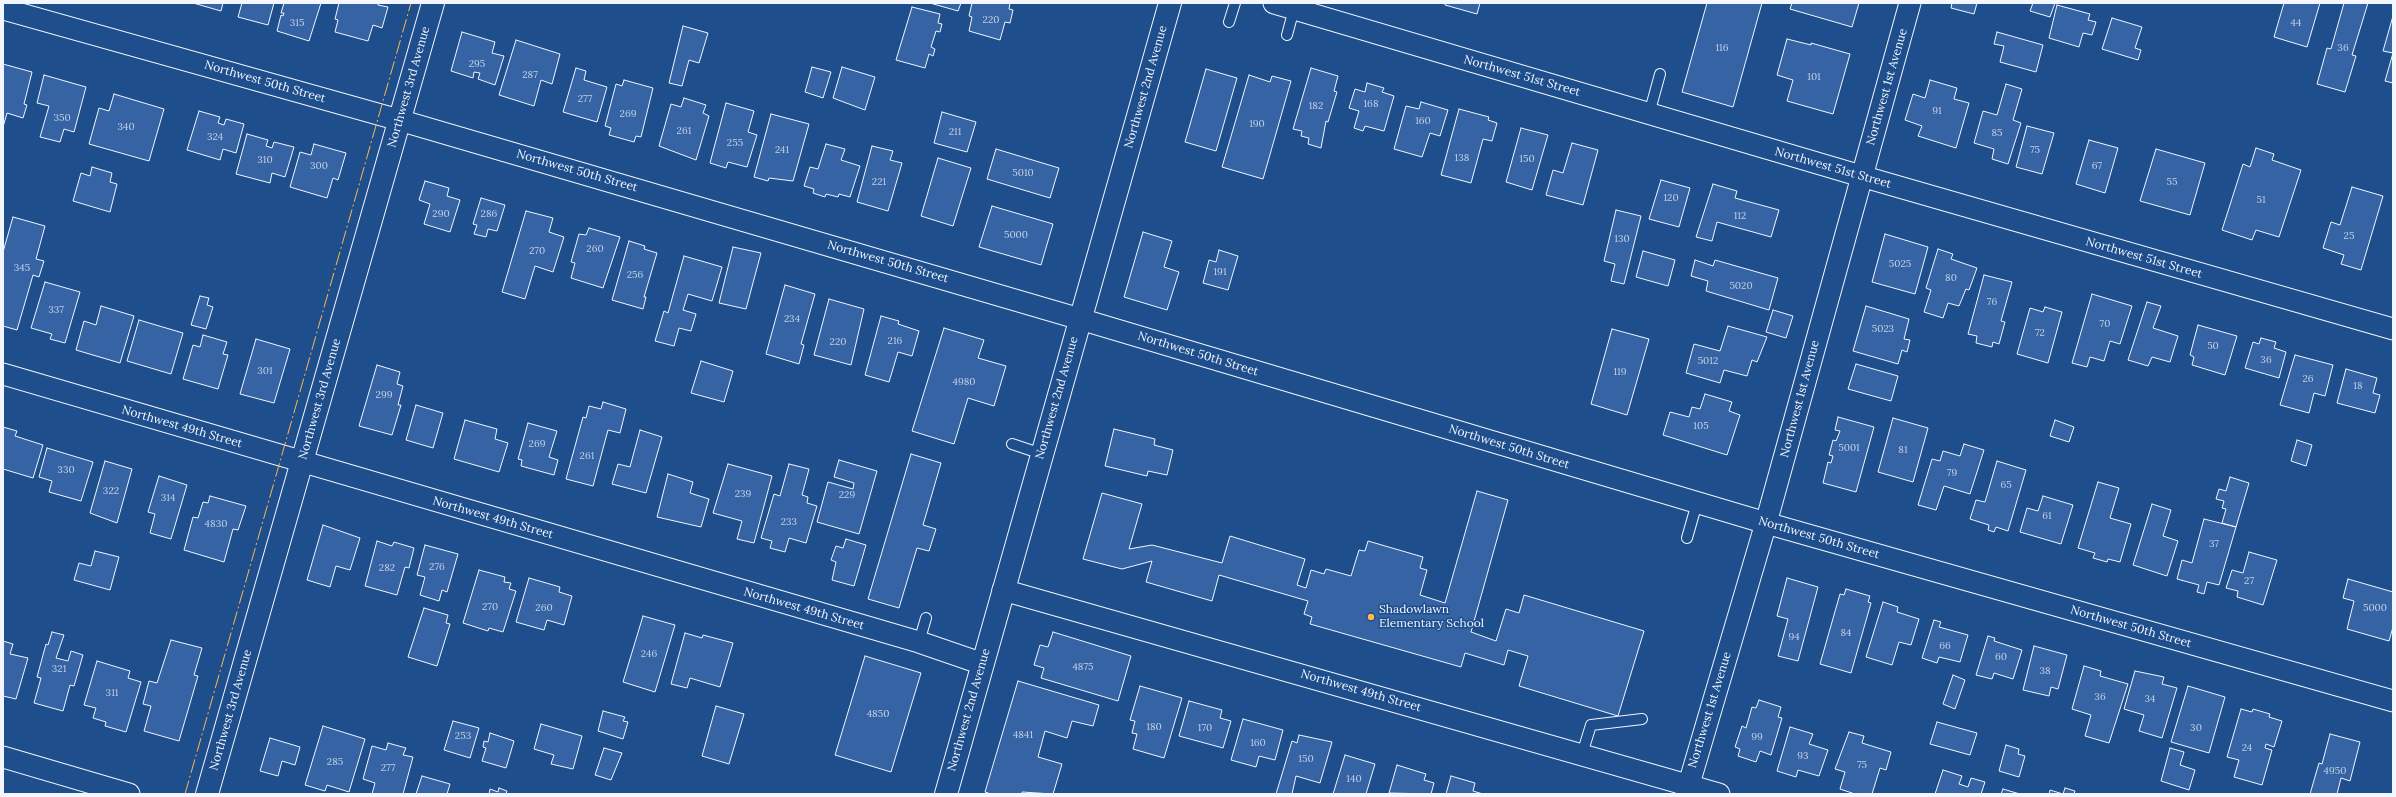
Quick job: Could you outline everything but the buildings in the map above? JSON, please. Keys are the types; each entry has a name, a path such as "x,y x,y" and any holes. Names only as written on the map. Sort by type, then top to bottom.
{"street":[{"name":"Northwest 3rd Avenue","path":"207,794 433,3"},
{"name":"Northwest 2nd Avenue","path":"946,794 1170,3"},
{"name":"Northwest 51st Street","path":"1274,3 1861,176 2393,329"},
{"name":"Northwest 1st Avenue","path":"1687,789 1766,523 1910,3"},
{"name":"Northwest 50th Street","path":"3,9 399,120 1080,319 1697,503 2393,701"},
{"name":"Northwest 49th Street","path":"3,374 919,642 983,664"},
{"name":"Northwest 49th Street","path":"1003,590 1582,754 1687,789 1719,794"},
{"path":"3,757 129,794"}],"lane":[{"path":"1229,22 1235,3"},
{"path":"1287,34 1294,9"},
{"path":"1649,114 1660,74"},
{"path":"1012,444 1042,454"},
{"path":"1688,538 1697,503"},
{"path":"919,642 926,618"},
{"path":"1582,754 1591,725 1642,719"}],"power":[{"path":"185,794 411,3"}],"place":[{"name":"Shadowlawn Elementary School","path":"1371,617"}]}
